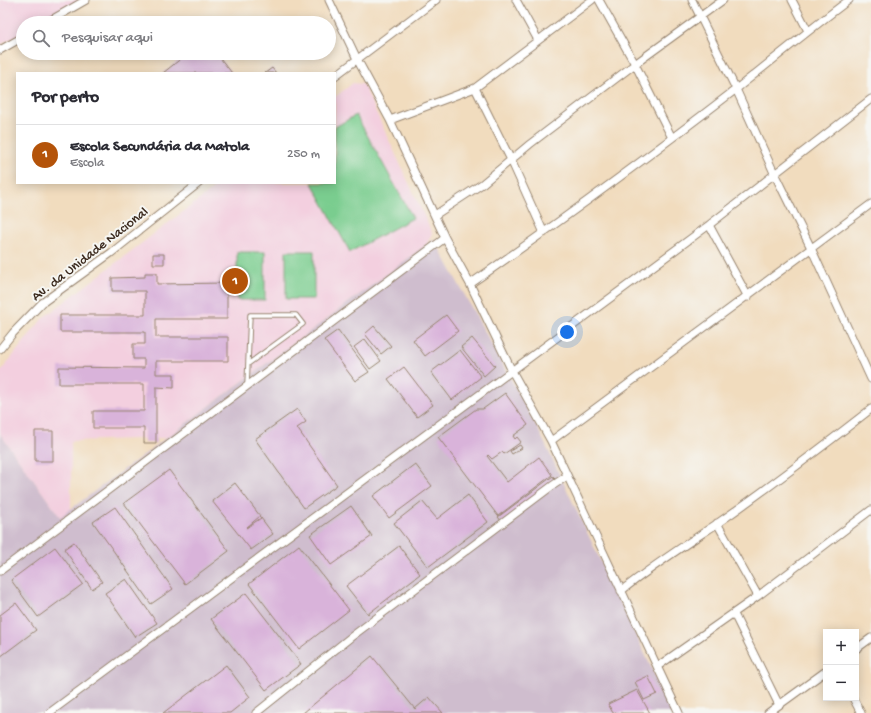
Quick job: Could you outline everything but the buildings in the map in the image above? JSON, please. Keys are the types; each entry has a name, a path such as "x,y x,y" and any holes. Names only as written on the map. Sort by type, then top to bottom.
{"street":[{"path":"58,16 86,0"},
{"path":"329,0 357,59 390,120 445,238 470,284 512,371 551,441 620,591 658,666 679,713"},
{"path":"336,75 436,0"},
{"path":"516,0 538,40"},
{"path":"390,120 475,88 592,0"},
{"path":"599,0 635,64 672,138"},
{"path":"692,0 736,89 871,379"},
{"path":"435,215 482,184 635,64 723,0"},
{"path":"792,0 808,31"},
{"path":"470,284 544,233 672,138 849,0"},
{"path":"0,50 16,40"},
{"path":"475,88 511,160 544,233"},
{"path":"49,713 709,225 871,99"},
{"name":"Av. da Unidade Nacional","path":"0,348 12,333 42,303 111,253 198,184"},
{"path":"551,441 871,204"},
{"path":"709,225 748,296"},
{"path":"0,571 445,238"},
{"path":"620,591 642,574 769,486 871,409"},
{"path":"256,713 351,637 567,476"},
{"path":"658,666 734,614 871,510"},
{"path":"717,523 758,596"},
{"path":"734,614 779,705"},
{"path":"859,647 871,638"},
{"path":"768,713 823,673"},
{"path":"855,701 861,713"}],"lane":[{"path":"247,386 250,315 296,315 303,324 248,364"}],"shaded area":[{"path":"0,0 84,0 54,16 16,16 16,37 0,45"},
{"path":"353,83 363,84 432,233 427,244 166,438 71,441 71,510 60,517 0,434 0,372 43,318 220,184 336,184 336,96"},
{"path":"434,239 537,427 673,713 0,713 0,434 60,517"}],"green space":[{"path":"356,115 413,218 350,252 313,184 336,184 336,126"},
{"path":"286,251 314,251 314,299 286,299"},
{"path":"237,252 265,252 265,300 237,300"}],"place":[{"name":"Escola Secundária da Matola","path":"235,281"}]}
